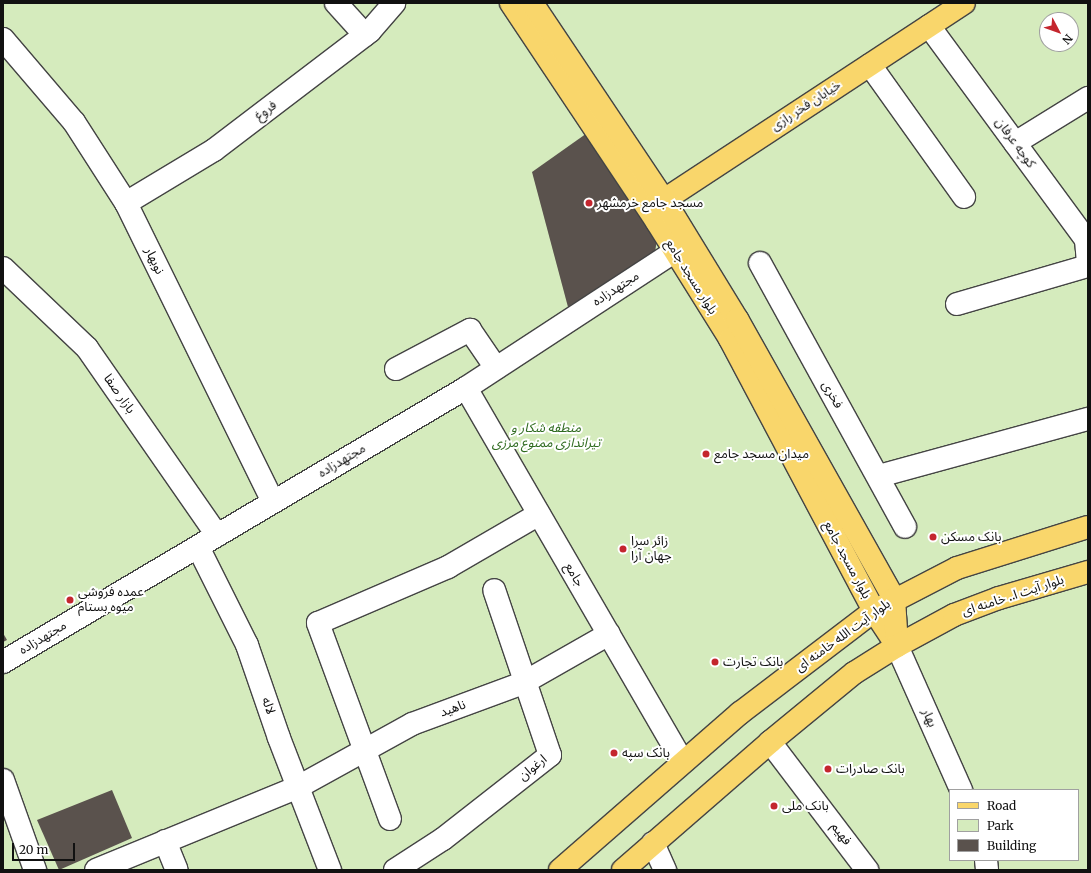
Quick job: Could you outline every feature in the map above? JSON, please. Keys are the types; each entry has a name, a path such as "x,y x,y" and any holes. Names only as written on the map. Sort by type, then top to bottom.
{"main road":[{"name":"بلوار مسجد جامع","path":"511,3 657,205 737,319 894,599 897,646"},
{"name":"بلوار مسجد جامع","path":"532,3 657,205 675,251 730,339 874,611 897,646"},
{"name":"خیابان فخر رازی","path":"657,205 964,3"},
{"name":"بلوار آیت الله خامنه ای","path":"560,870 740,713 874,611 894,599 956,568 1088,527"},
{"name":"بلوار آیت ا.. خامنه ای","path":"897,646 954,615 999,598 1088,572"},
{"path":"623,870 770,742 854,673 897,646"}],"street":[{"path":"336,3 365,35"},
{"name":"فروغ","path":"126,203 214,150 365,35 394,3"},
{"name":"کوچه عرفان","path":"929,26 1087,239 1088,265"},
{"name":"نوبهار","path":"3,39 74,122 126,203 273,502"},
{"path":"870,65 964,197"},
{"path":"1015,143 1088,98"},
{"name":"مجتهدزاده","path":"3,662 466,388 675,251"},
{"name":"فخری","path":"760,263 879,476 905,527"},
{"path":"957,304 1088,265"},
{"name":"بازار صفا","path":"3,268 88,348 217,535"},
{"path":"396,369 470,330 496,368"},
{"name":"جامع","path":"466,388 683,762"},
{"path":"879,476 1088,419"},
{"path":"390,819 366,749 318,623 448,567 539,514"},
{"name":"لاله","path":"198,547 247,645 298,787 330,870"},
{"name":"ارغوان","path":"395,870 443,839 550,755 494,590"},
{"name":"ناهید","path":"96,870 298,787 412,724 526,681 609,634"},
{"name":"بهار","path":"897,646 961,789"},
{"name":"فهیم","path":"770,742 867,870"},
{"path":"3,780 10,825 35,870"},
{"path":"165,841 177,870"},
{"path":"653,843 665,870"},
{"path":"552,870 579,852"}],"green space":[{"name":"منطقه شکار و تیراندازی ممنوع مرزی","path":"3,3 1088,3 1088,870 3,870"}],"building":[{"name":"مسجد جامع خرمشهر","path":"590,131 658,234 655,252 568,307 532,172"},
{"path":"3,633 7,640 3,642"},
{"path":"112,790 132,838 59,870 37,820"}],"place":[{"name":"مسجد جامع خرمشهر","path":"589,203"},
{"name":"میدان مسجد جامع","path":"706,454"},
{"name":"بانک مسکن","path":"933,537"},
{"name":"زائر سرا جهان آرا","path":"623,549"},
{"name":"عمده فروشی میوه بستام","path":"70,600"},
{"name":"بانک تجارت","path":"715,662"},
{"name":"بانک سپه","path":"614,753"},
{"name":"بانک صادرات","path":"828,769"},
{"name":"بانک ملی","path":"774,806"}]}
